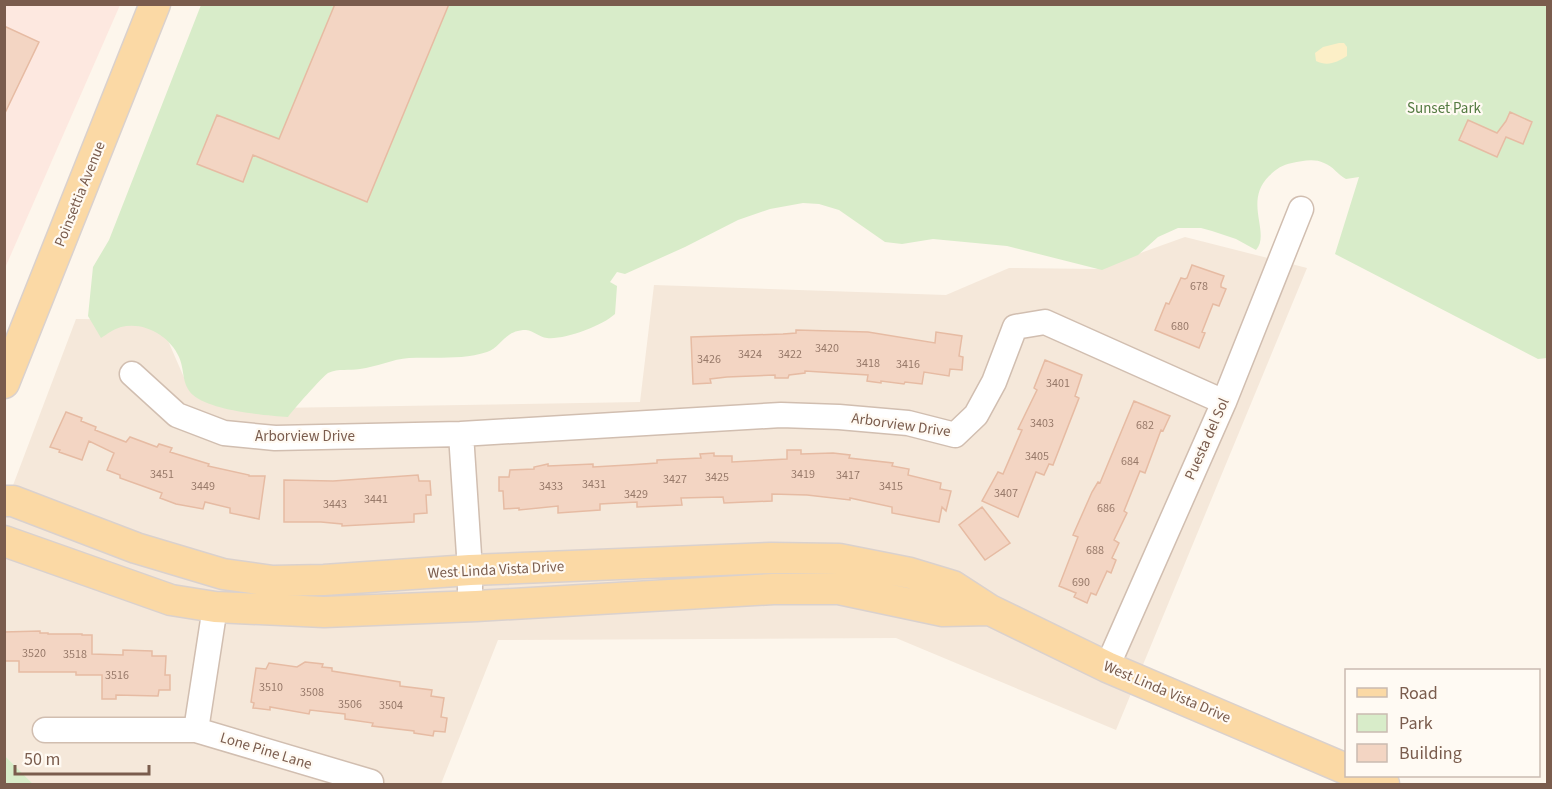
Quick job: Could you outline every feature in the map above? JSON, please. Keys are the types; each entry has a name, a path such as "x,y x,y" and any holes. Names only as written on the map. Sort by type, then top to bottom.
{"main road":[{"name":"Poinsettia Avenue","path":"4,383 155,4"},
{"name":"West Linda Vista Drive","path":"4,501 13,501 136,548 223,574 273,581 470,570 771,558 840,560 910,573 953,586 990,610 1107,666 1345,767"},
{"name":"West Linda Vista Drive","path":"4,541 171,600 215,607 324,612 773,589 839,589 943,611 990,610"},
{"path":"1366,777 1384,784"}],"street":[{"name":"Puesta del Sol","path":"1107,666 1224,402 1301,209"},
{"name":"Arborview Drive","path":"132,374 177,415 224,433 275,438 461,434 781,415 908,423 955,435 976,415 994,382 1016,327 1045,322 1224,402"},
{"path":"461,434 470,570 470,606"},
{"path":"196,730 215,607"},
{"name":"Lone Pine Lane","path":"45,730 196,730 371,782"}],"shaded area":[{"path":"5,5 120,5 5,268"},
{"path":"1185,237 1307,268 1116,730 896,638 498,640 441,784 33,784 5,756 4,509 76,319 159,320 189,389 275,408 640,402 654,285 946,295 1009,268 1096,269"}],"green space":[{"name":"Sunset Park","path":"201,5 1547,5 1547,358 1538,359 1335,254 1359,177 1346,179 1327,164 1308,160 1279,168 1262,186 1257,206 1261,235 1256,250 1236,239 1212,231 1201,228 1178,228 1158,237 1138,255 1102,270 1007,246 933,239 902,244 885,242 839,210 819,204 803,203 770,209 738,220 625,274 617,272 610,282 617,286 615,314 582,331 563,337 547,338 526,330 519,331 508,336 492,350 478,355 409,358 356,370 332,371 320,380 288,417 212,405 189,391 179,357 175,349 163,337 147,328 130,326 116,329 101,338 88,316 93,267 109,240"},
{"path":"5,756 33,784 5,784"}],"sand":[{"path":"1344,43 1347,47 1347,56 1328,64 1316,61 1315,53 1323,47"}],"building":[{"path":"335,4 449,4 367,202 253,155 243,182 197,164 217,115 279,139"},
{"path":"4,26 39,42 4,115"},
{"path":"1510,112 1532,122 1523,144 1506,137 1497,157 1459,140 1468,120 1497,133"},
{"path":"1192,265 1224,276 1221,287 1226,289 1219,306 1213,304 1202,332 1205,333 1199,348 1155,330 1166,303 1169,304 1181,278 1187,278"},
{"path":"796,330 868,332 935,343 936,332 962,336 959,356 963,357 962,370 950,369 949,376 924,372 922,384 881,381 881,383 867,381 868,375 805,371 805,373 789,375 788,378 775,378 775,375 727,377 710,379 711,383 693,384 691,337 783,334 796,333"},
{"path":"1045,360 1082,375 1075,396 1079,398 1053,465 1049,464 1044,475 1036,472 1018,517 982,501 998,472 1003,474 1022,430 1018,429 1037,390 1034,388"},
{"path":"1134,401 1170,416 1163,431 1161,430 1145,473 1140,471 1124,511 1127,513 1114,540 1119,543 1112,558 1116,560 1111,573 1107,571 1096,595 1091,593 1087,603 1074,597 1076,593 1059,586 1078,537 1073,535 1092,492 1098,482 1100,483"},
{"path":"66,412 82,418 81,421 96,427 95,430 126,442 130,437 157,447 159,444 172,448 170,452 209,464 208,466 249,476 265,476 259,519 230,513 230,508 205,502 203,509 176,504 160,498 162,493 120,478 120,475 107,470 114,453 89,441 82,460 59,452 60,450 50,447"},
{"path":"787,450 801,450 801,454 850,455 849,458 893,463 892,466 909,469 908,475 941,483 940,489 951,491 946,511 942,507 939,522 892,513 892,507 850,498 850,500 772,494 772,501 724,503 723,497 681,498 682,505 637,507 637,502 600,504 600,510 558,513 558,506 519,510 519,508 504,509 503,491 499,491 499,477 509,477 510,470 534,469 534,467 548,464 548,466 593,464 593,467 628,465 657,463 657,460 701,458 700,454 714,453 714,456 732,456 732,462 787,459"},
{"path":"418,475 419,481 430,481 431,495 426,495 427,513 414,514 414,522 342,526 342,524 321,522 284,522 284,480 333,481"},
{"path":"982,507 1010,543 985,560 959,525"},
{"path":"40,631 40,633 48,634 92,635 92,654 123,655 123,650 152,651 152,656 166,656 165,675 170,675 170,690 159,690 158,696 116,695 116,699 102,699 102,675 76,675 76,672 19,672 19,661 4,661 4,632"},
{"path":"305,662 323,664 322,667 332,668 332,671 400,682 400,686 432,690 431,696 444,698 441,717 447,718 445,732 434,731 433,736 414,733 414,731 372,726 373,723 345,719 345,714 310,710 309,714 270,707 270,710 253,708 254,703 251,702 256,668 266,669 269,663 297,667"}]}
